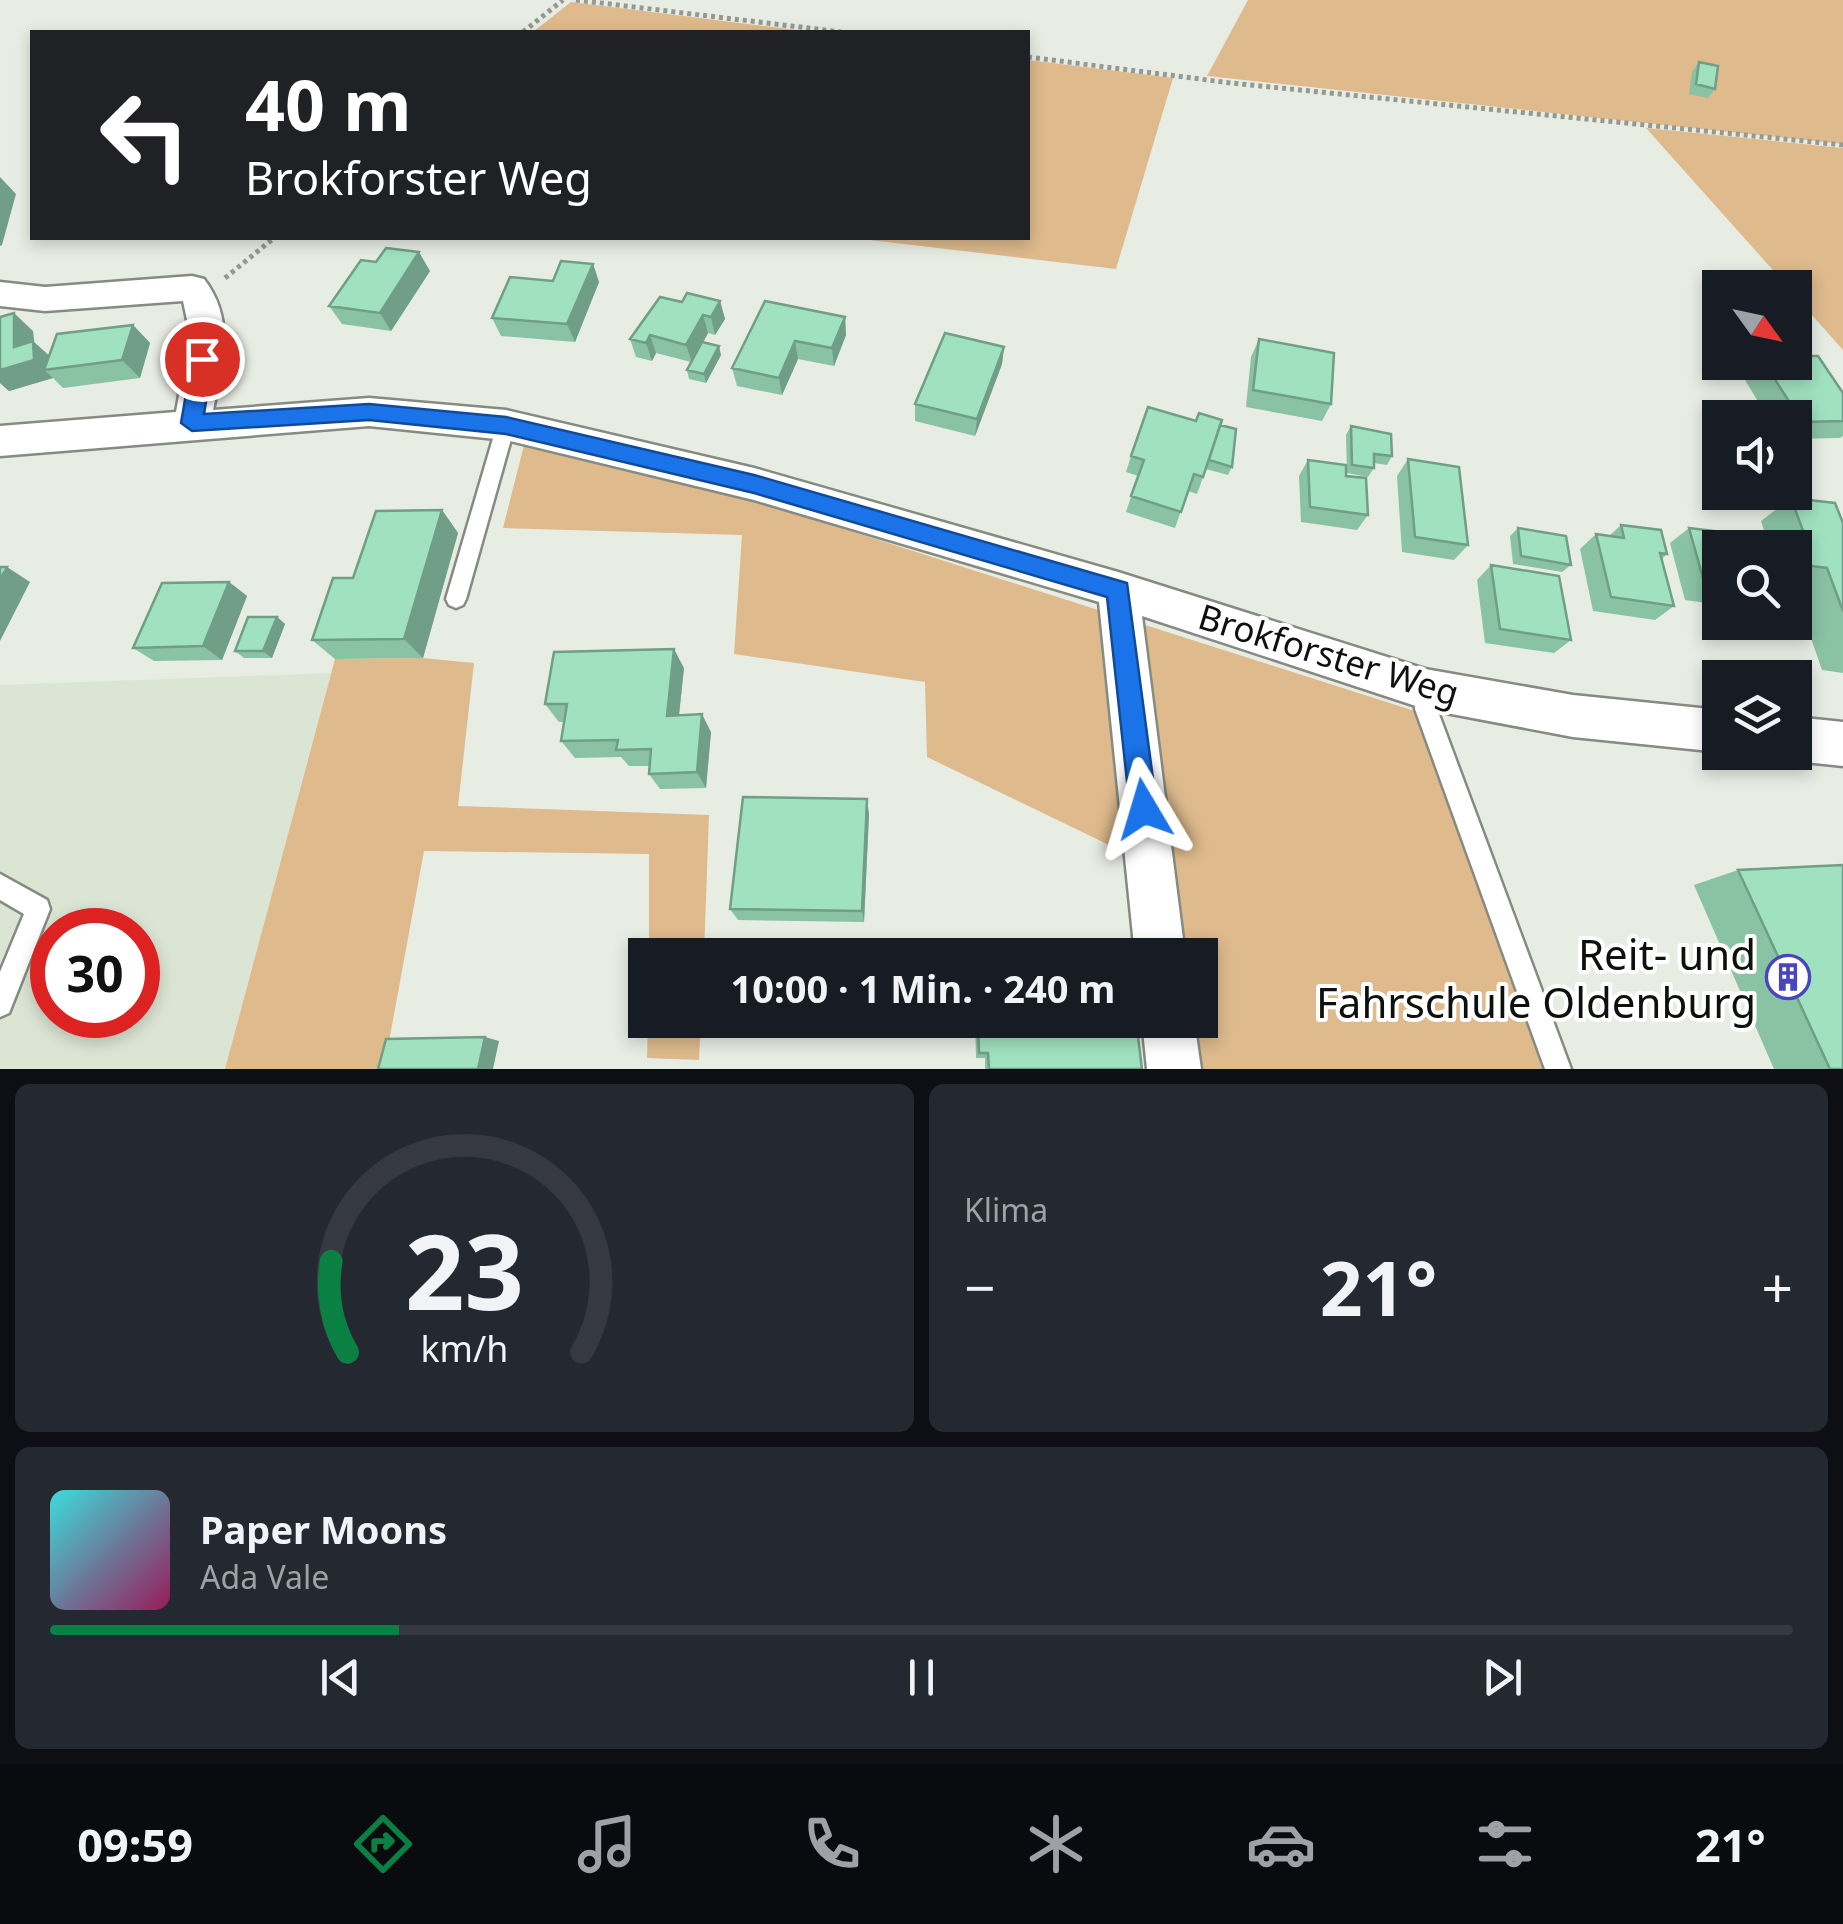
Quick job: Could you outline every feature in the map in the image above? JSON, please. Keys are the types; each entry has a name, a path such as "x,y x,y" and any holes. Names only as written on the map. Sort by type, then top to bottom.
{"street":[{"path":"0,294 44,299 192,288 202,297 208,327 192,423"},
{"name":"Brokforster Weg","path":"0,441 369,412 506,426 754,484 1118,590 1425,688 1573,716 1702,729"},
{"path":"1118,590 1158,938"},
{"path":"1812,741 1843,744"},
{"path":"1170,1038 1174,1069"}],"lane":[{"path":"456,599 506,426"},
{"path":"1425,688 1426,709 1558,1069"},
{"path":"0,886 38,909 0,1004"}],"path":[{"path":"525,30 562,0"},
{"path":"576,0 824,30"},
{"path":"1030,56 1231,83 1843,145"},
{"path":"202,297 272,240"}],"shaded area":[{"path":"1248,0 1843,0 1843,144 1207,76"},
{"path":"571,2 797,30 536,30"},
{"path":"1030,60 1173,78 1116,269 870,240 1030,240"},
{"path":"1646,128 1843,148 1843,350 1812,315 1812,270 1773,270"},
{"path":"524,445 763,503 1421,713 1553,1069 1201,1069 1197,1038 1218,1038 1218,938 1182,938 1173,876 927,757 925,682 734,654 742,535 503,528"},
{"path":"423,658 474,663 458,806 709,815 705,938 649,938 649,854 424,851 384,1069 225,1069 335,659"},
{"path":"331,673 225,1069 0,1069 0,685"},
{"path":"648,1038 700,1038 699,1060 647,1058"}],"building":[{"path":"1699,62 1718,66 1715,89 1696,84"},
{"path":"386,248 419,252 380,313 329,306 361,260 376,262"},
{"path":"561,261 593,264 567,324 492,318 510,277 553,281"},
{"path":"687,293 720,301 711,317 703,315 686,345 650,335 646,343 630,339 660,297 682,302"},
{"path":"765,301 845,317 832,348 795,341 779,378 732,368"},
{"path":"14,313 14,347 33,341 34,360 0,370 0,317"},
{"path":"133,325 122,360 44,370 57,334"},
{"path":"945,333 1004,347 977,419 915,404"},
{"path":"1259,339 1334,353 1331,404 1253,390"},
{"path":"702,342 719,346 704,374 687,370"},
{"path":"1812,356 1818,356 1843,393 1843,421 1812,422 1812,400 1788,400 1775,380 1812,380"},
{"path":"1148,407 1196,421 1199,413 1222,420 1203,477 1194,474 1181,512 1131,496 1144,460 1131,456"},
{"path":"1220,425 1236,429 1232,467 1209,460"},
{"path":"1351,426 1391,434 1392,456 1374,454 1374,468 1352,465"},
{"path":"1408,459 1459,467 1468,545 1415,537"},
{"path":"1308,460 1346,465 1346,476 1366,478 1368,515 1310,507"},
{"path":"1812,500 1835,503 1843,523 1843,611 1827,568 1812,566 1812,530 1803,530 1795,510 1812,510"},
{"path":"442,510 404,639 312,640 333,578 353,578 376,511"},
{"path":"1621,525 1661,530 1667,554 1660,553 1674,606 1611,597 1596,534 1624,538"},
{"path":"1518,528 1566,536 1571,565 1521,556"},
{"path":"1689,528 1705,530 1702,530 1702,574"},
{"path":"1491,565 1559,576 1571,640 1500,629"},
{"path":"229,582 203,646 133,648 162,583"},
{"path":"248,617 277,617 263,651 235,651"},
{"path":"674,649 667,716 702,714 697,772 649,774 651,749 616,750 618,740 561,741 567,704 545,704 554,652"},
{"path":"743,797 867,799 862,911 730,909"},
{"path":"1843,865 1843,1069 1830,1069 1738,870"},
{"path":"485,1037 478,1069 378,1069 386,1039"},
{"path":"979,1038 1138,1038 1142,1069 989,1069 988,1053 979,1053"}],"place":[{"name":"Reit- und Fahrschule Oldenburg","path":"1788,977"}],"route":[{"path":"202,359 192,423 369,412 486,422 754,484 1118,590 1144,809"}]}
